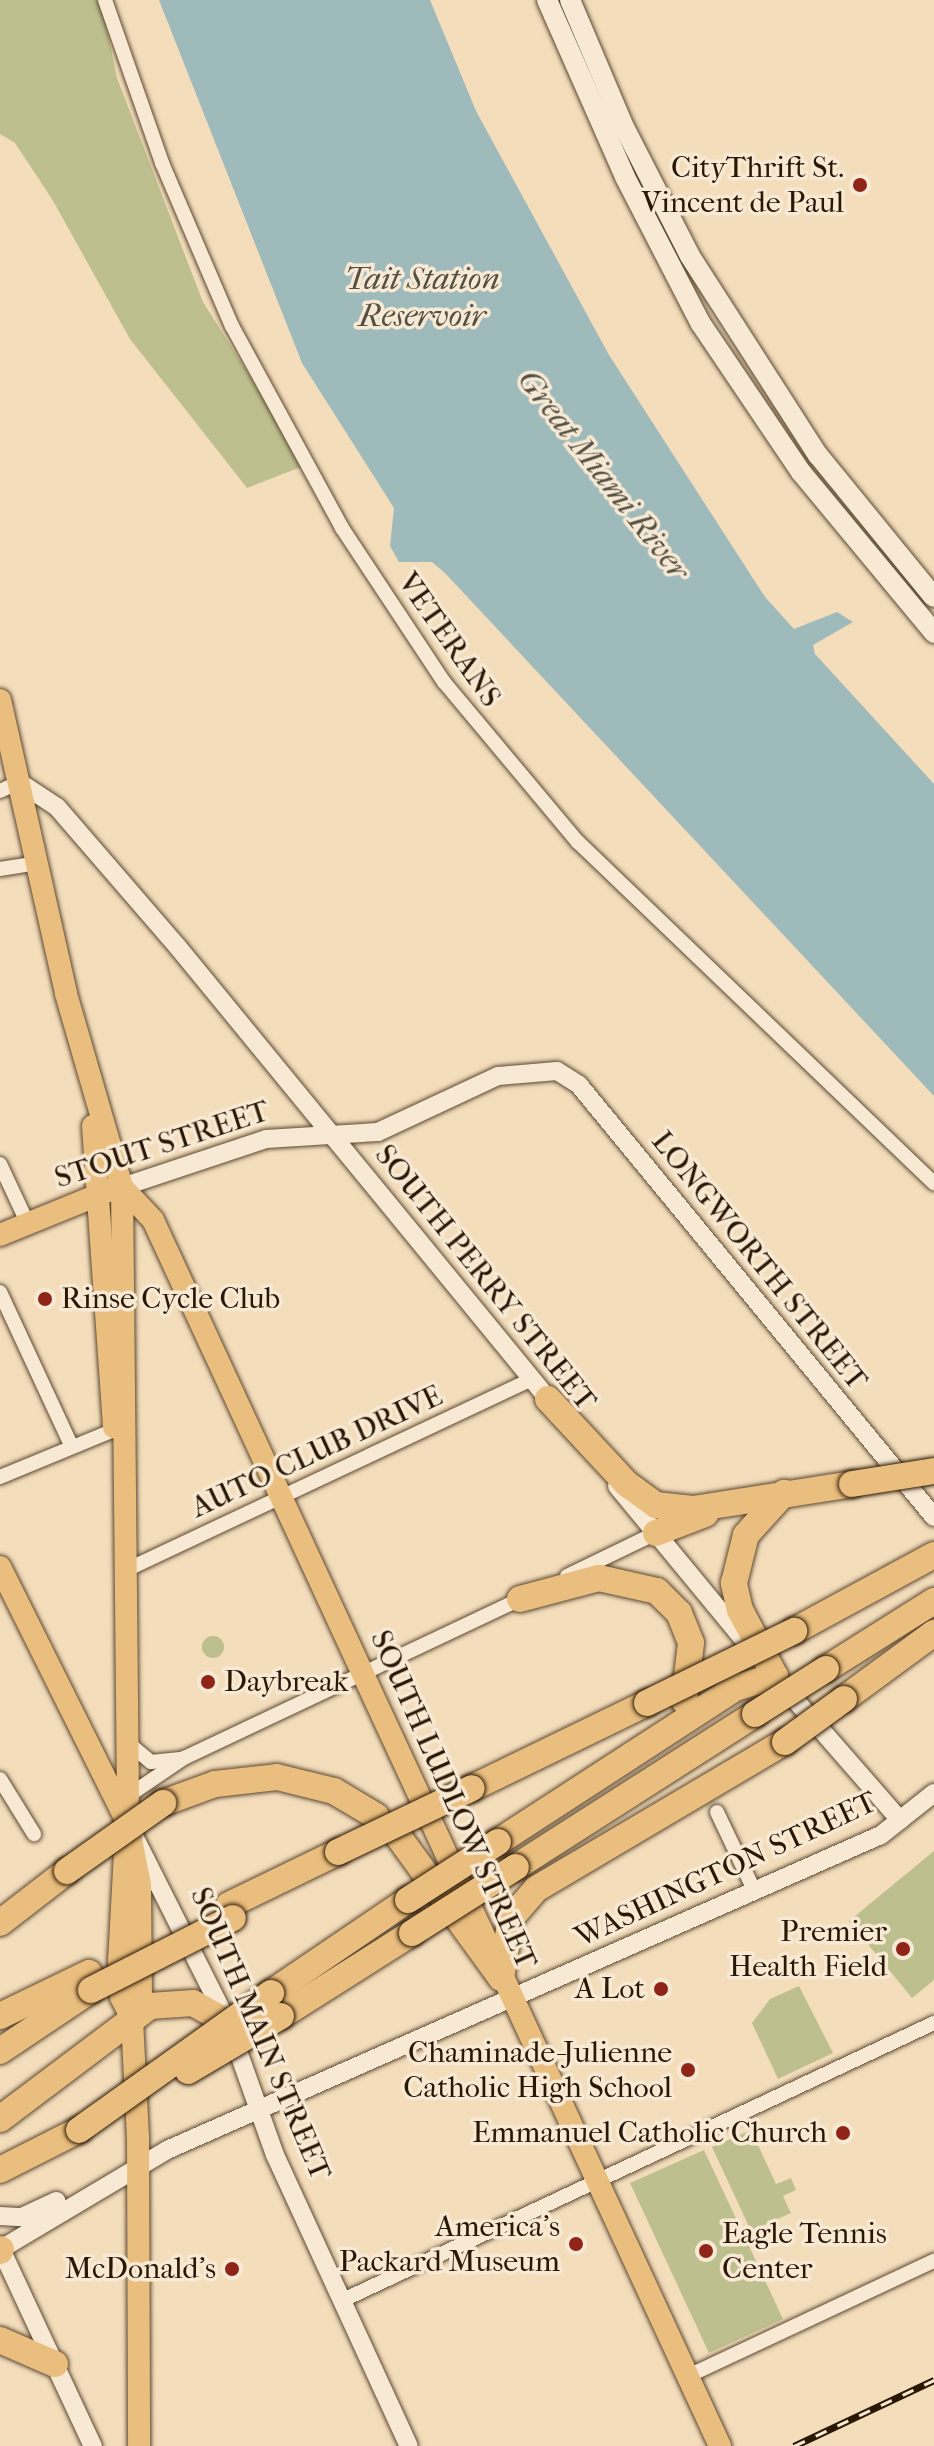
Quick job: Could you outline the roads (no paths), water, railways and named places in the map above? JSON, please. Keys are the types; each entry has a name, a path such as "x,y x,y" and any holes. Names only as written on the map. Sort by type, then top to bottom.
{"highway":[{"path":"548,1399 627,1484 656,1505 693,1509 934,1471"},
{"path":"276,2004 408,1900 741,1685 775,1676 740,1610 734,1583 746,1535 784,1493"},
{"path":"656,1533 750,1500"},
{"path":"0,2016 90,1982 231,1912 334,1854 794,1631 924,1561"},
{"path":"520,1599 616,1577 668,1599 685,1625 693,1660 685,1699 666,1732"},
{"path":"0,2170 79,2130 276,2004 412,1933 934,1601"},
{"path":"506,1989 511,1918 536,1889 785,1742 934,1633"},
{"path":"0,1923 163,1803 220,1782 277,1777 334,1791 376,1816"},
{"path":"398,1836 506,1989"},
{"path":"0,2051 90,1982"},
{"path":"0,2119 132,2019 176,2001 202,2005 228,2023"},
{"path":"0,2179 29,2156"},
{"path":"0,2340 55,2364"}],"main road":[{"path":"547,0 625,177 701,324 801,472 925,610 934,633"},
{"path":"570,0 623,125 690,256 818,455 934,597"},
{"path":"0,700 10,786 36,863 112,1189 123,1515 128,1796 128,1824 120,1860 119,1960 121,1997 132,2019 137,2167 139,2446"},
{"path":"112,1189 114,1430 123,1515"},
{"name":"STOUT STREET","path":"0,1235 112,1189"},
{"name":"SOUTH LUDLOW STREET","path":"112,1189 153,1220 506,1989 720,2446"},
{"name":"SOUTH MAIN STREET","path":"0,1567 128,1824"}],"street":[{"name":"VETERANS","path":"105,0 162,163 232,326 342,528 444,682 578,842 934,1183"},
{"name":"SOUTH PERRY STREET","path":"10,786 57,807 775,1676 900,1820"},
{"path":"0,869 36,863"},
{"name":"STOUT STREET","path":"112,1189 266,1139 333,1138 378,1132 524,1069"},
{"name":"LONGWORTH STREET","path":"524,1069 557,1071 579,1085 934,1517"},
{"path":"0,1164 27,1222"},
{"path":"0,1292 71,1445"},
{"name":"AUTO CLUB DRIVE","path":"124,1571 532,1379"},
{"path":"0,1477 71,1445 114,1430"},
{"path":"128,1796 184,1758 656,1533"},
{"path":"127,1742 151,1762 184,1758"},
{"path":"0,1779 34,1834"},
{"name":"WASHINGTON STREET","path":"91,2191 506,1989 755,1892 900,1820 934,1793"},
{"path":"717,1812 755,1892"},
{"name":"SOUTH MAIN STREET","path":"128,1824 228,2023 257,2111 409,2446"},
{"path":"341,2301 934,2023"},
{"path":"0,2216 22,2217 91,2191"},
{"path":"91,2191 0,2249 93,2446"},
{"path":"688,2376 934,2261"}],"water":[{"name":"Tait Station Reservoir","path":"159,0 430,0 476,111 609,355 765,597 794,629 837,612 853,622 813,645 815,654 934,784 934,1096 444,572 432,562 399,562 390,546 394,508 302,363"}],"railway":[{"path":"794,2446 934,2380"}],"place":[{"name":"CityThrift St. Vincent de Paul","path":"860,185"},
{"name":"Rinse Cycle Club","path":"45,1299"},
{"name":"Daybreak","path":"208,1682"},
{"name":"Premier Health Field","path":"903,1949"},
{"name":"A Lot","path":"661,1989"},
{"name":"Chaminade-Julienne Catholic High School","path":"688,2070"},
{"name":"Emmanuel Catholic Church","path":"843,2133"},
{"name":"America's Packard Museum","path":"576,2244"},
{"name":"Eagle Tennis Center","path":"706,2251"},
{"name":"McDonald's","path":"232,2269"}],"water label":[{"name":"Great Miami River","path":"603,475"}]}
